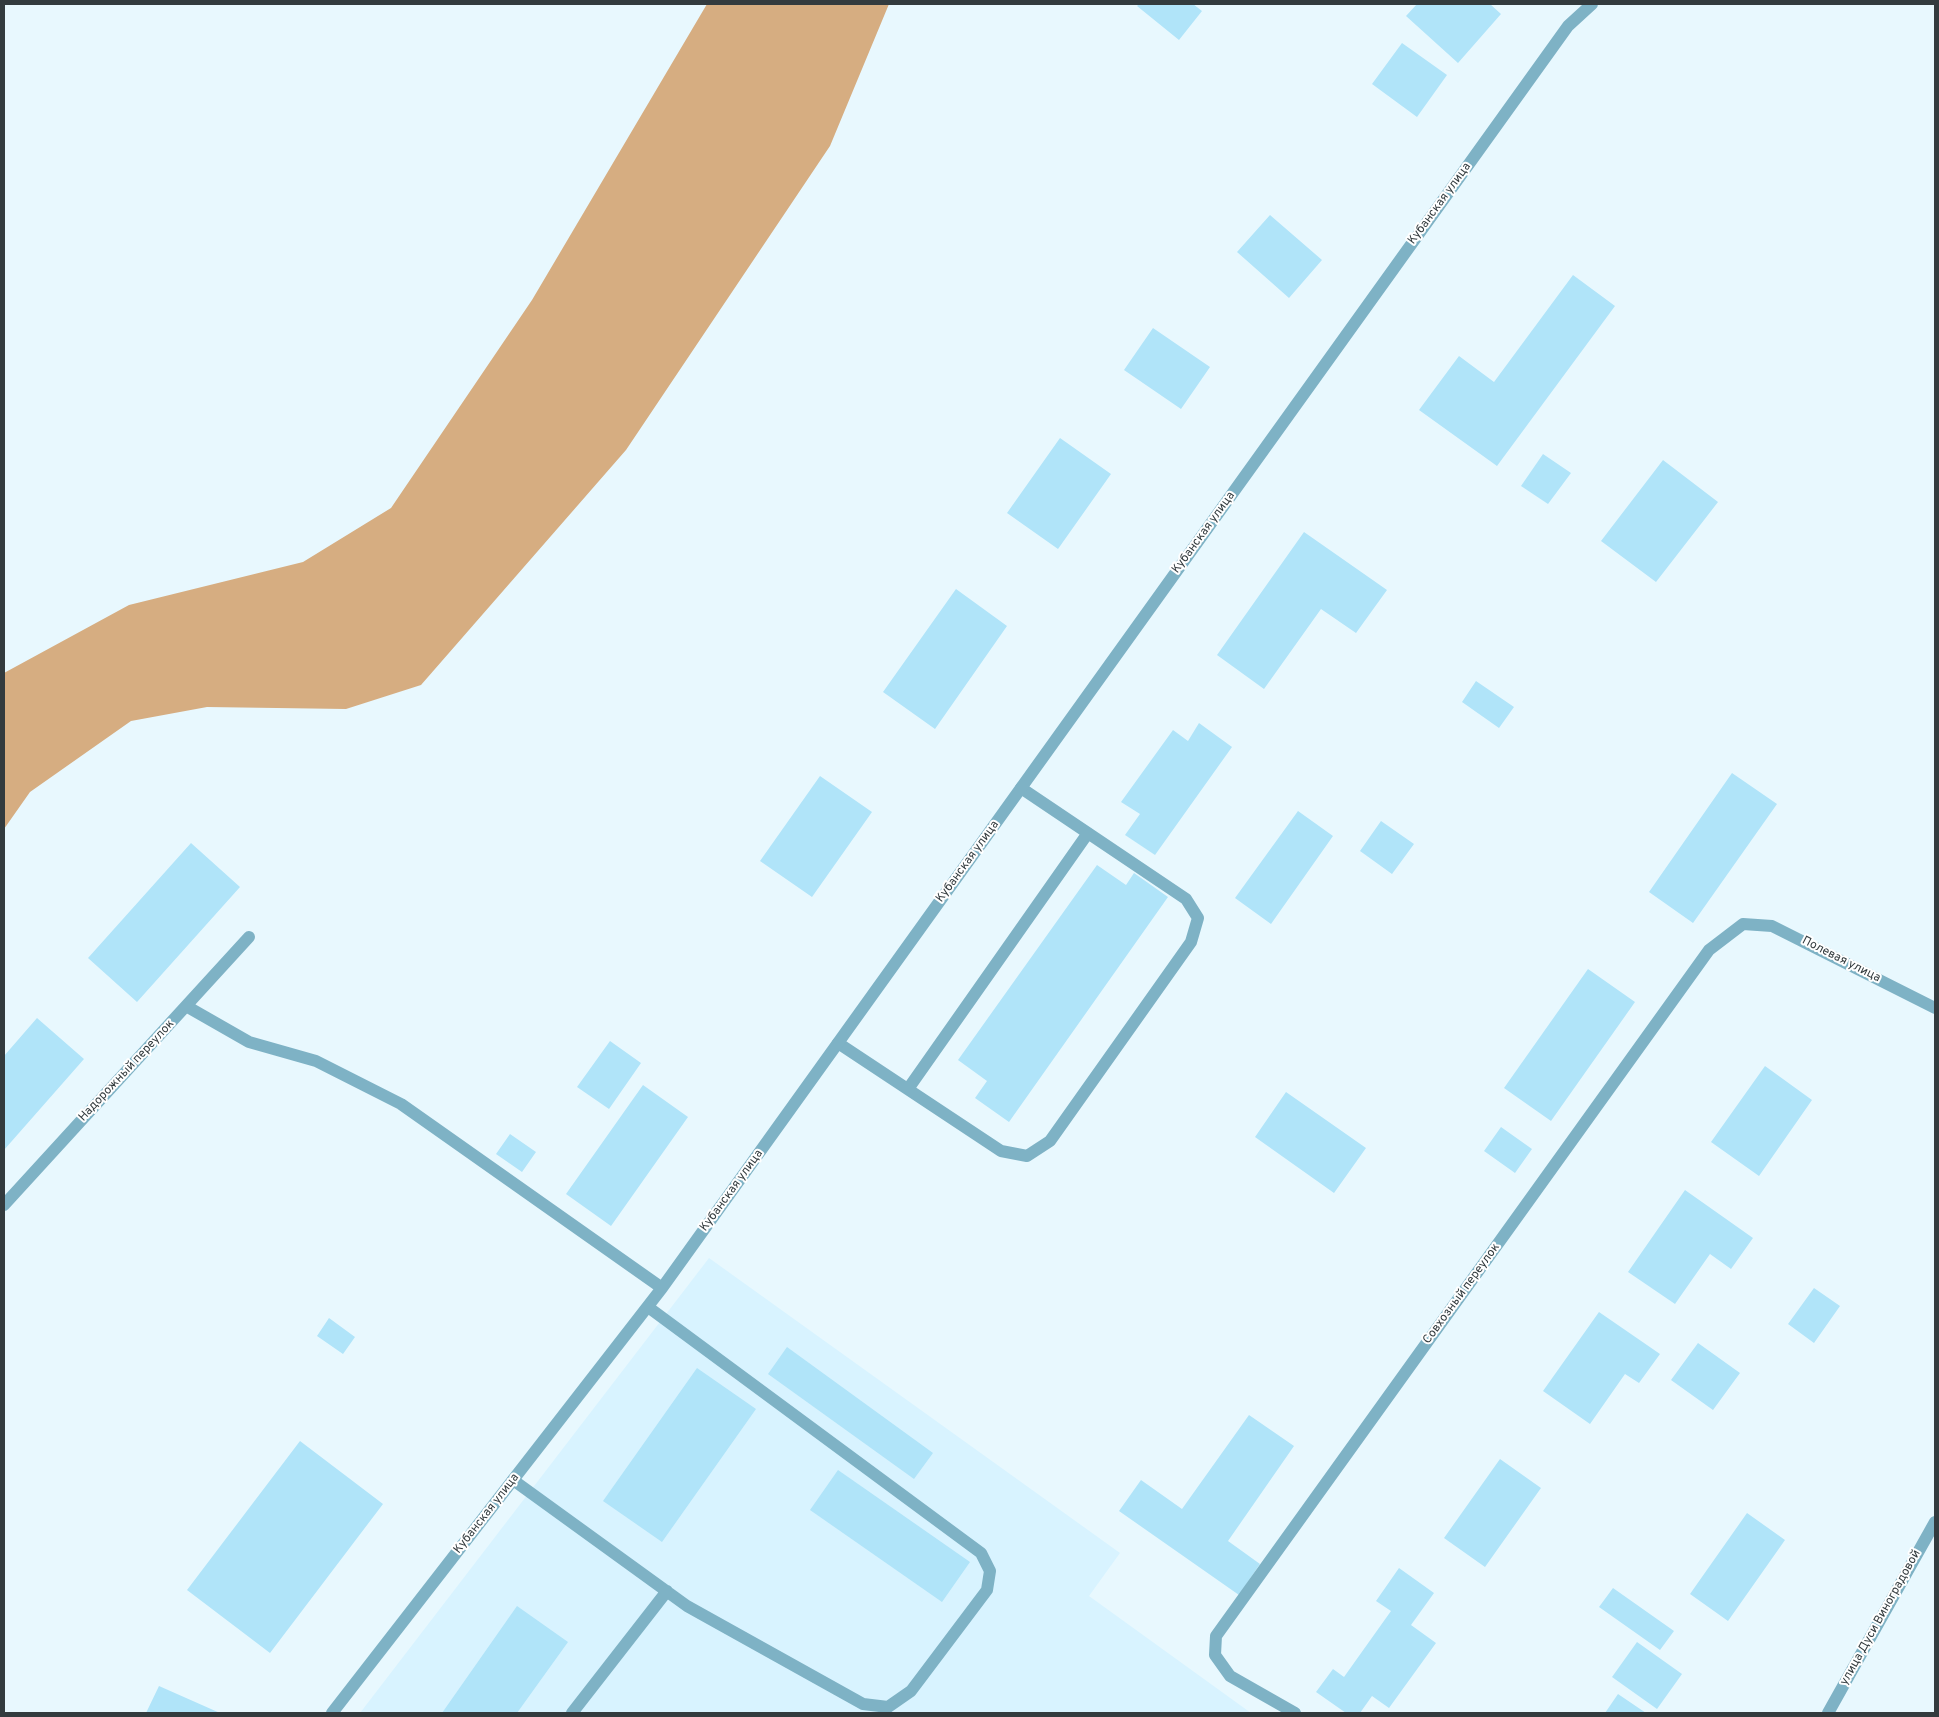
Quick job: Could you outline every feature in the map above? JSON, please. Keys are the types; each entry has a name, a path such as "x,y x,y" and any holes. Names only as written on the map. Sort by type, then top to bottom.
{"street":[{"name":"Кубанская улица","path":"332,1713 648,1307 1568,26 1592,4"},
{"path":"838,1043 1001,1151 1027,1156 1050,1141 1191,942 1198,918 1186,898 1021,788"},
{"path":"908,1089 1088,833"},
{"name":"Полевая улица","path":"1743,924 1772,926 1935,1008"},
{"name":"Совхозный переулок","path":"1295,1713 1230,1676 1215,1655 1216,1636 1709,950 1743,924"},
{"name":"Надорожный переулок","path":"4,1204 249,937"},
{"path":"186,1006 249,1042 316,1061 400,1104 662,1288"},
{"path":"513,1480 687,1606 863,1704 888,1707 911,1691 986,1590 990,1571 981,1553 648,1307"},
{"name":"улица Дуси Виноградовой","path":"1828,1713 1930,1544 1935,1522"},
{"path":"572,1713 667,1591"}],"shaded area":[{"path":"707,4 889,4 830,146 626,450 421,685 346,709 207,707 131,721 30,792 4,829 4,673 129,605 303,562 391,508 532,300"},
{"path":"709,1258 1120,1553 1089,1596 1251,1713 360,1713"}],"building":[{"path":"1139,4 1193,4 1202,11 1179,40 1137,6"},
{"path":"1417,4 1490,4 1501,14 1458,63 1406,16"},
{"path":"1402,43 1447,75 1417,117 1372,84"},
{"path":"1270,215 1322,260 1289,298 1237,252"},
{"path":"1573,275 1615,306 1497,466 1419,410 1459,356 1494,382"},
{"path":"1153,328 1210,367 1181,409 1124,370"},
{"path":"1060,438 1111,474 1058,549 1007,513"},
{"path":"1543,454 1571,473 1548,504 1521,486"},
{"path":"1663,460 1718,502 1656,582 1601,541"},
{"path":"1304,532 1387,590 1356,633 1321,609 1264,689 1217,655"},
{"path":"956,589 1007,626 935,729 883,692"},
{"path":"1476,681 1514,707 1499,728 1462,702"},
{"path":"1199,723 1232,747 1155,855 1125,835 1140,814 1121,802 1173,730 1188,741"},
{"path":"1732,773 1777,804 1693,923 1649,892"},
{"path":"820,776 872,812 812,897 760,861"},
{"path":"1298,811 1333,836 1271,924 1235,898"},
{"path":"1381,821 1414,844 1392,874 1360,851"},
{"path":"191,843 240,887 137,1002 88,958"},
{"path":"1097,865 1126,885 1134,873 1168,897 1009,1122 975,1098 987,1081 958,1060"},
{"path":"1588,969 1635,1002 1551,1121 1504,1088"},
{"path":"37,1018 84,1059 4,1150 4,1056"},
{"path":"610,1041 641,1063 609,1109 577,1087"},
{"path":"1765,1066 1812,1100 1759,1176 1711,1142"},
{"path":"643,1085 688,1117 611,1226 566,1194"},
{"path":"1286,1092 1366,1148 1334,1193 1255,1137"},
{"path":"1501,1127 1532,1149 1515,1173 1484,1151"},
{"path":"510,1134 536,1152 522,1172 496,1154"},
{"path":"1685,1190 1753,1238 1731,1269 1710,1254 1675,1304 1628,1272"},
{"path":"1814,1288 1840,1306 1814,1343 1788,1324"},
{"path":"1599,1312 1660,1354 1639,1383 1625,1374 1590,1424 1543,1391"},
{"path":"329,1318 355,1337 343,1354 317,1336"},
{"path":"1698,1343 1740,1373 1713,1410 1671,1380"},
{"path":"787,1347 933,1453 914,1479 768,1374"},
{"path":"697,1368 756,1409 662,1542 603,1501"},
{"path":"1249,1415 1294,1446 1228,1541 1260,1564 1239,1595 1119,1511 1141,1480 1182,1509"},
{"path":"300,1441 383,1504 270,1653 187,1590"},
{"path":"1500,1459 1541,1488 1485,1567 1444,1538"},
{"path":"838,1470 970,1562 942,1602 810,1510"},
{"path":"1747,1513 1785,1540 1728,1621 1690,1594"},
{"path":"1399,1568 1434,1593 1411,1625 1436,1643 1389,1708 1372,1696 1360,1713 1346,1713 1316,1692 1333,1669 1344,1677 1391,1611 1376,1601"},
{"path":"1613,1588 1674,1631 1660,1650 1599,1607"},
{"path":"517,1606 568,1642 517,1713 442,1713"},
{"path":"1637,1642 1682,1674 1657,1709 1612,1677"},
{"path":"159,1686 220,1713 146,1713"},
{"path":"1618,1694 1646,1713 1605,1713"}]}
